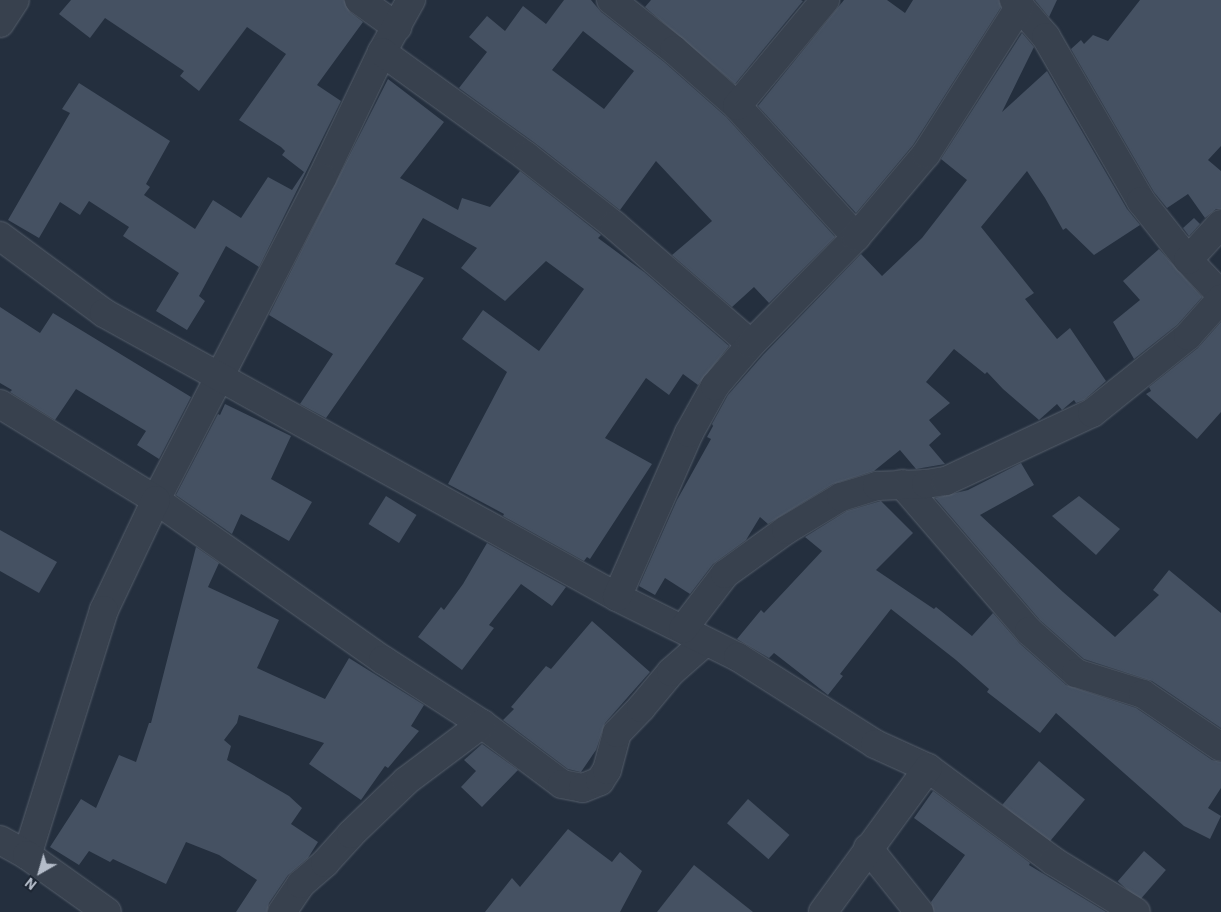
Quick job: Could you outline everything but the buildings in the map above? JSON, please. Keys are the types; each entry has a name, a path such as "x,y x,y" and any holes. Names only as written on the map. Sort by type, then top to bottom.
{"street":[{"path":"0,23 15,0"},
{"path":"359,0 397,27"},
{"path":"27,855 104,610 156,500 322,178 382,52 411,0"},
{"path":"611,0 674,50 737,106 856,237"},
{"path":"737,106 825,0"},
{"path":"0,404 156,500 383,660 482,724 562,784 583,788 600,781 607,770 617,733 671,672 694,635 725,574 786,530 841,497 877,486 926,484 946,480 1092,413 1188,336 1221,297 1188,260 1141,201 1046,37 1017,3 926,154 856,237 751,344 715,386 689,433 617,597"},
{"path":"382,52 526,156 614,225 751,344"},
{"path":"1188,260 1221,224"},
{"path":"0,236 104,313 617,597 738,657 875,744 928,768 1053,861 1136,912"},
{"path":"902,484 1028,631 1076,673 1143,694 1221,747"},
{"path":"282,912 301,884 325,863 351,834 406,781 482,724"},
{"path":"822,912 928,768"},
{"path":"0,840 27,855 107,912"},
{"path":"868,848 919,912"}]}
